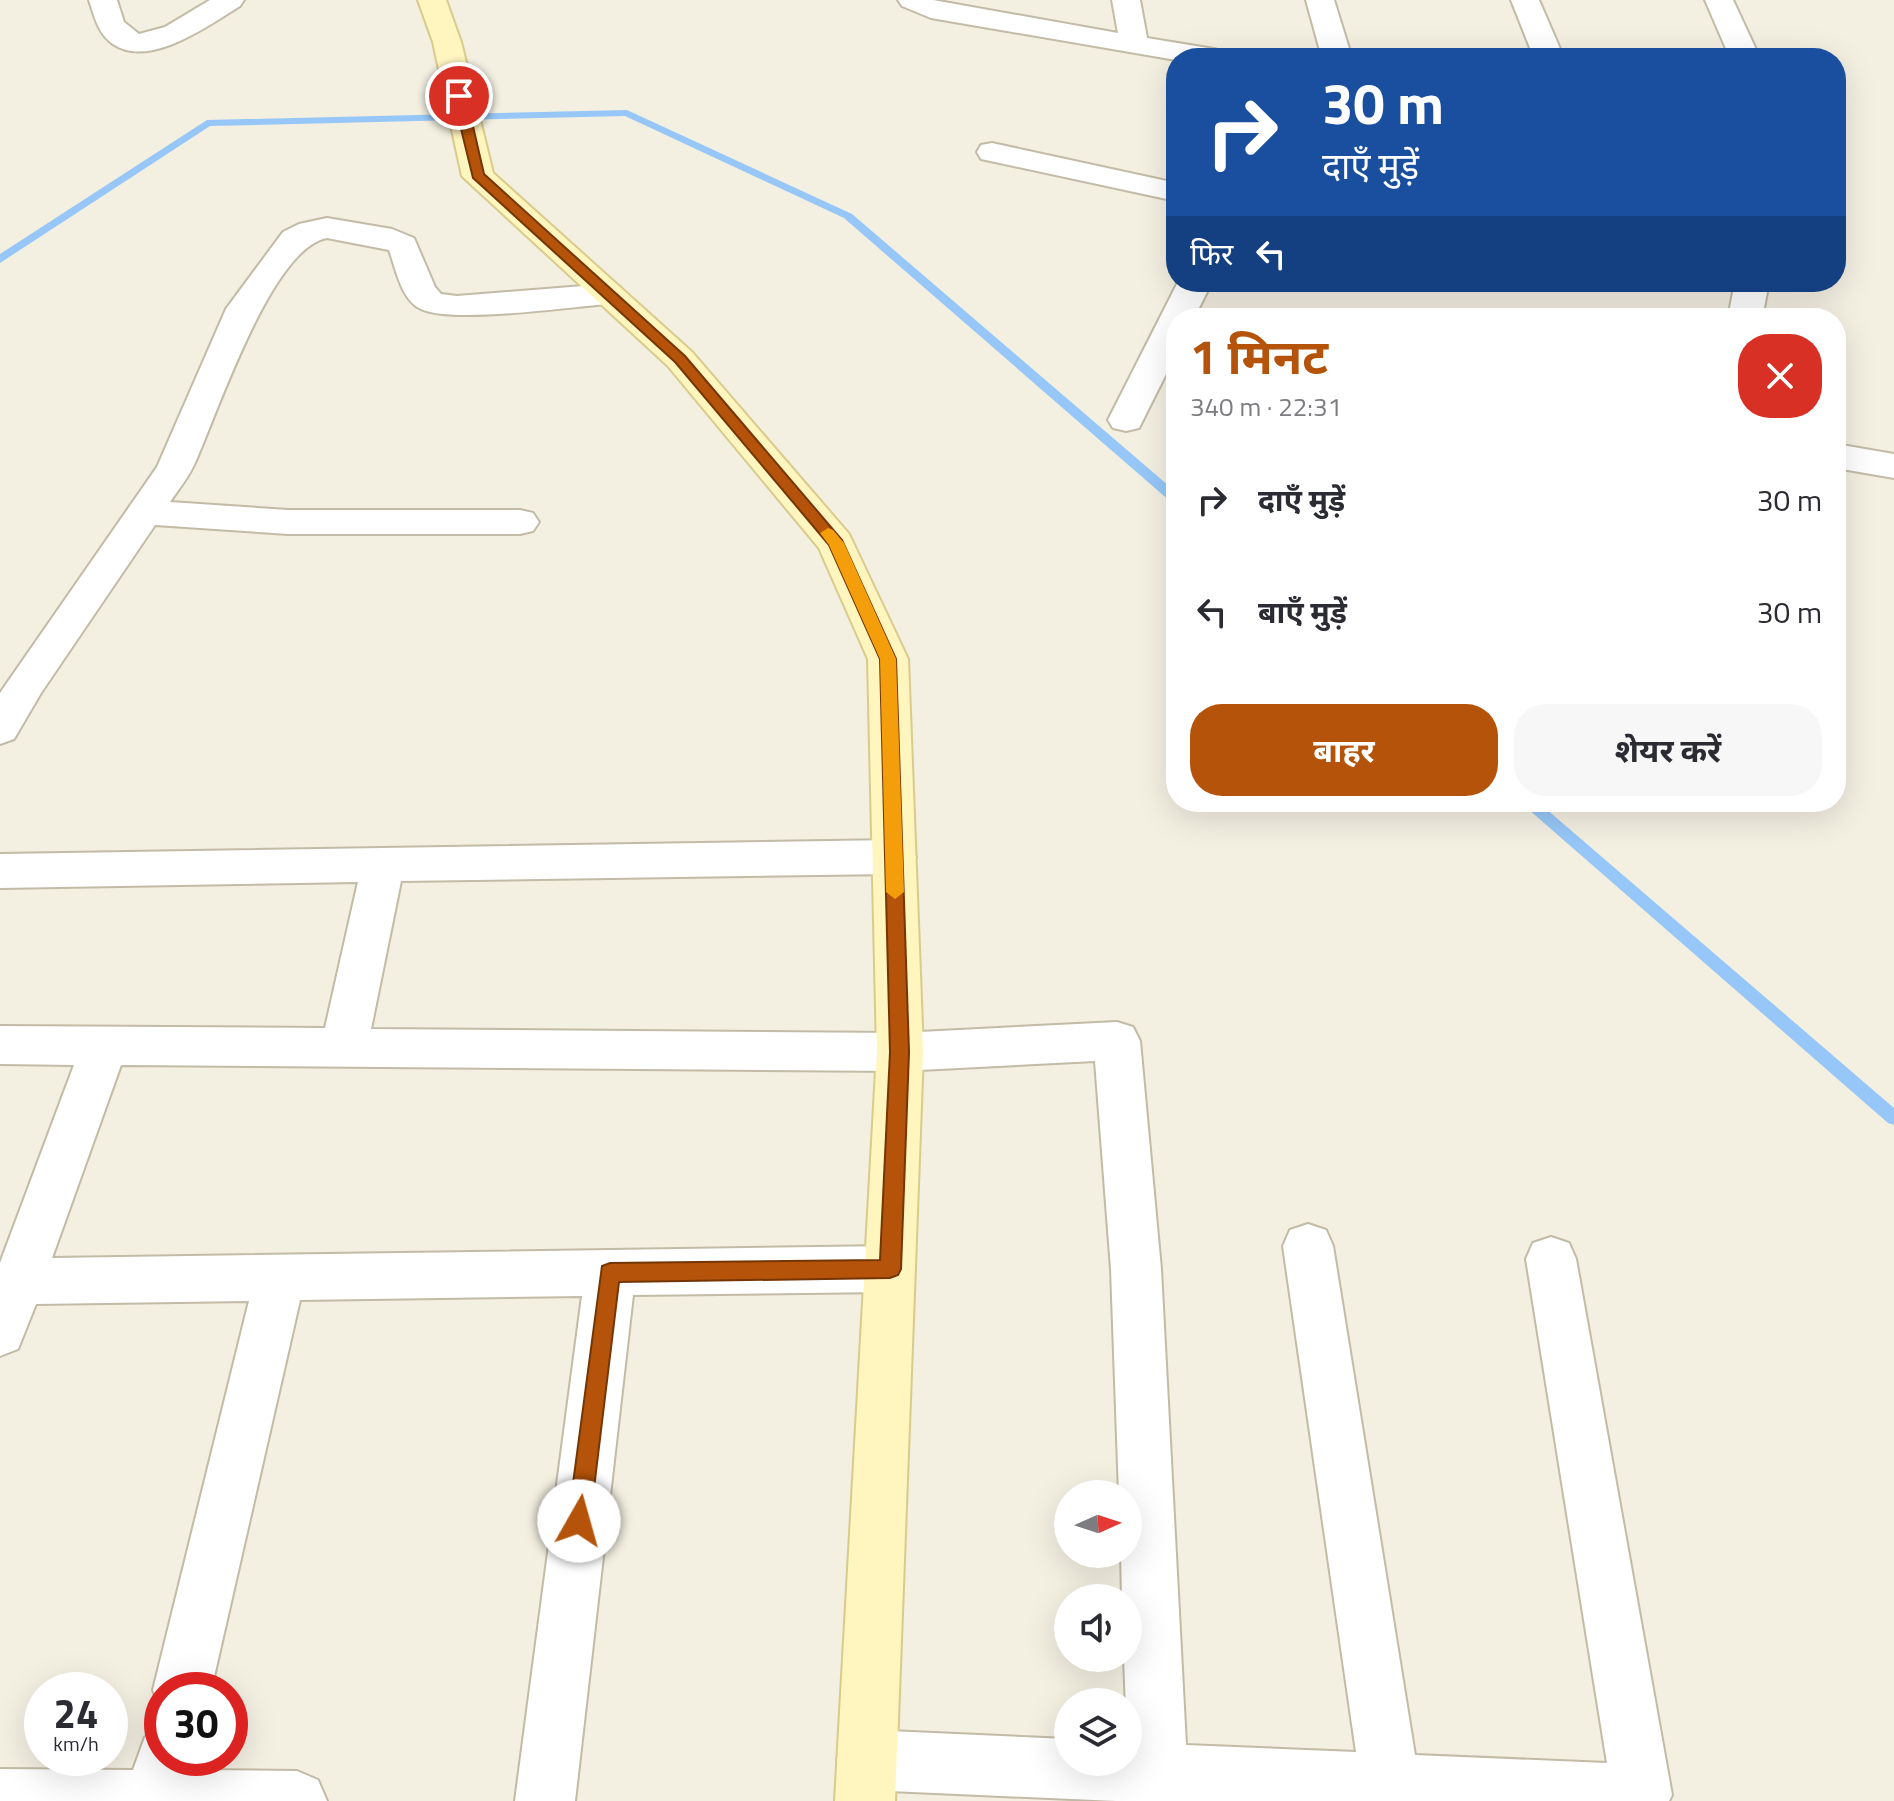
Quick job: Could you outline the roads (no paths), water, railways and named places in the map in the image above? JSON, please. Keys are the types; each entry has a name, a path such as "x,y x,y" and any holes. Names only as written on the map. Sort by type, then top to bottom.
{"street":[{"path":"103,0 106,19 113,32 124,42 146,43 166,37 230,0"},
{"path":"432,0 447,42 478,176 680,359 836,543 888,659 900,1052 866,1780 1158,1773 1642,1795 1551,1259"},
{"path":"912,0 931,10 1166,50"},
{"path":"1126,0 1134,45"},
{"path":"1320,0 1334,48"},
{"path":"1525,0 1545,48"},
{"path":"1719,0 1741,48"},
{"path":"992,152 1166,190"},
{"path":"0,729 25,685 182,455 243,309 294,239 310,231 327,228 392,239 403,245 420,291 431,302 457,306 608,294"},
{"path":"1126,420 1166,340"},
{"path":"1846,458 1894,466"},
{"path":"144,512 288,522 520,522"},
{"path":"0,871 894,857"},
{"path":"344,1048 383,865"},
{"path":"0,1045 900,1052 1117,1041 1136,1269 1158,1773"},
{"path":"0,1332 104,1046"},
{"path":"1308,1246 1390,1783"},
{"path":"19,1281 890,1269"},
{"path":"545,1801 610,1273"},
{"path":"186,1672 280,1278"},
{"path":"156,1800 162,1776"},
{"path":"0,1799 297,1801"}],"waterway":[{"path":"0,259 207,123 627,113 848,216 1166,490"},
{"path":"1540,812 1894,1118"}]}
